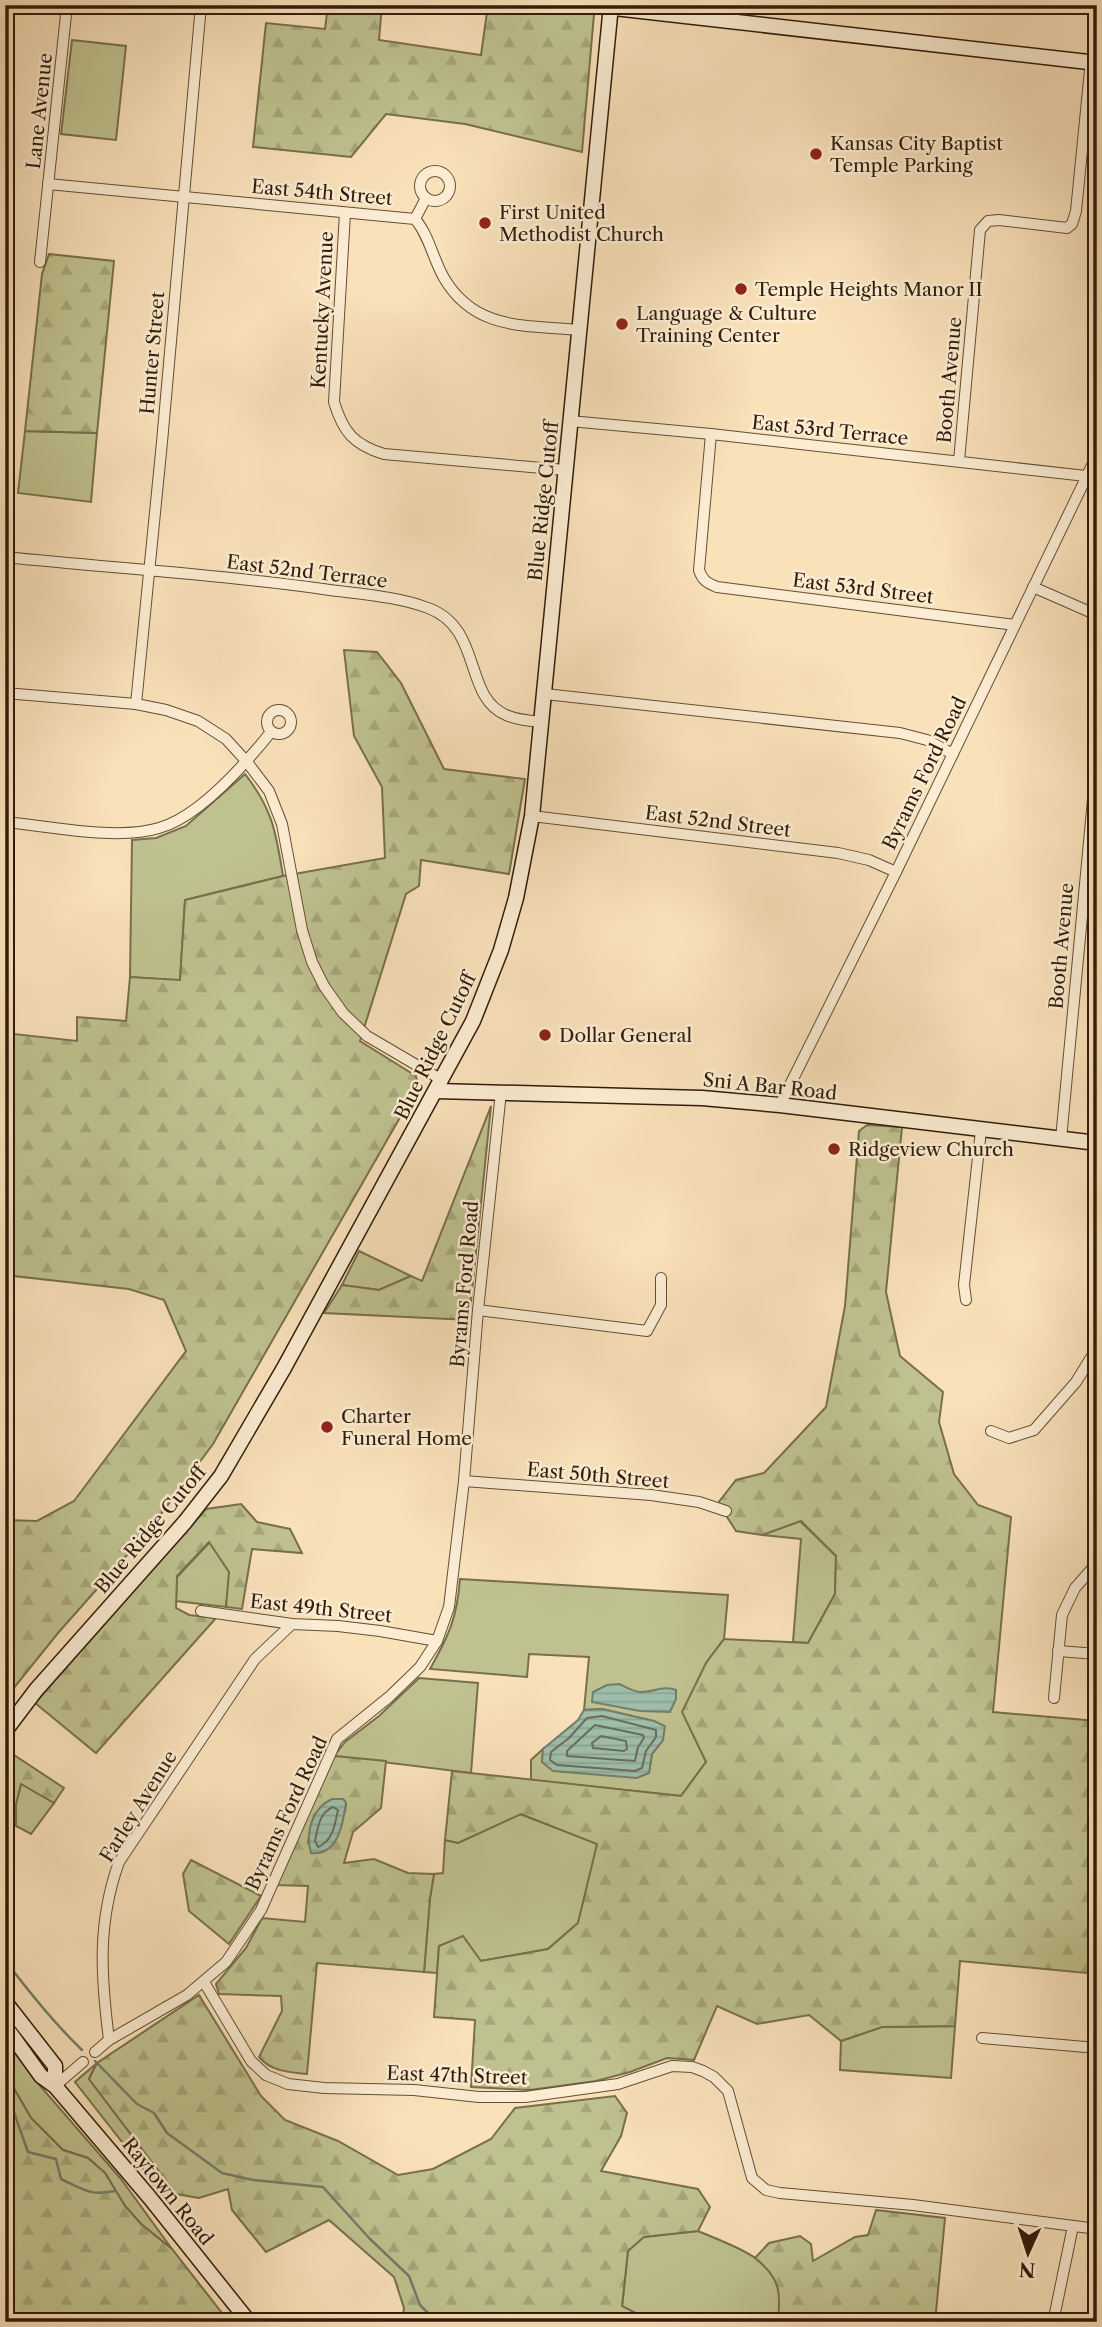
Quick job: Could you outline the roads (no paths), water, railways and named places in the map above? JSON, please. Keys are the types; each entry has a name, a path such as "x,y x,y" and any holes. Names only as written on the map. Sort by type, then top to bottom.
{"main road":[{"path":"588,5 1096,61"},
{"name":"Blue Ridge Cutoff","path":"5,1731 36,1690 185,1522 221,1476 284,1368 440,1085 473,1021 501,950 516,898 532,816 611,7"},
{"name":"Sni A Bar Road","path":"440,1085 501,1092 668,1096 780,1105 1097,1143"},
{"name":"Raytown Road","path":"5,2002 55,2066 55,2086"},
{"name":"Raytown Road","path":"5,2026 41,2076 55,2086 150,2198 248,2322"}],"street":[{"name":"Lane Avenue","path":"40,262 68,5"},
{"name":"Hunter Street","path":"135,704 201,5"},
{"name":"Booth Avenue","path":"959,461 980,230 988,221 999,220 1067,228 1072,224 1076,211 1090,70 1096,61"},
{"name":"East 54th Street","path":"48,184 415,219 422,226 444,279 460,301 470,309 485,318 502,323 579,330"},
{"path":"415,219 426,198"},
{"name":"Kentucky Avenue","path":"345,212 334,402 340,421 352,438 368,449 384,454 565,470"},
{"name":"East 53rd Terrace","path":"570,421 1086,476"},
{"name":"East 53rd Street","path":"711,434 699,570 701,577 708,583 717,587 1014,625"},
{"name":"Byrams Ford Road","path":"780,1105 896,872 1097,455"},
{"name":"East 52nd Terrace","path":"5,558 259,580 410,602 430,608 442,614 462,636 471,656 477,685 492,705 503,715 542,722"},
{"path":"1033,587 1090,612 1097,620"},
{"path":"5,693 135,704 166,710 198,721 226,739 247,762"},
{"path":"545,694 900,733 928,740 953,754"},
{"path":"5,822 130,833 159,828 183,818 247,762 271,732"},
{"name":"Booth Avenue","path":"1061,1139 1097,757"},
{"name":"Sni A Bar Road","path":"247,762 269,791 282,824 302,930 324,986 343,1013 367,1037 440,1085"},
{"name":"East 52nd Street","path":"532,816 838,853 869,860 896,872"},
{"name":"Byrams Ford Road","path":"95,2052 109,2040 187,1995 226,1962 261,1910 337,1739 389,1697 420,1667 437,1642 449,1607 464,1481 478,1310 501,1092"},
{"path":"966,1300 964,1285 981,1130"},
{"path":"478,1310 647,1331 661,1305 661,1278"},
{"path":"991,1431 1009,1438 1034,1430 1076,1382 1097,1348"},
{"name":"East 50th Street","path":"464,1481 651,1495 699,1502 726,1511"},
{"path":"1054,1698 1062,1615 1075,1588 1097,1563"},
{"name":"East 49th Street","path":"201,1611 292,1624 380,1631 437,1642"},
{"name":"Farley Avenue","path":"109,2040 101,1950 110,1888 119,1862 255,1659 292,1624"},
{"path":"1058,1651 1097,1654"},
{"name":"East 47th Street","path":"204,1982 251,2061 266,2075 288,2084 324,2088 414,2090 479,2097 525,2097 618,2084 672,2066 692,2067 714,2077 728,2091 752,2178 766,2190 1097,2229"},
{"path":"982,2038 1097,2048"},
{"path":"55,2086 83,2062"},
{"path":"1056,2319 1073,2226"}],"water":[{"path":"619,1684 638,1692 663,1688 676,1690 676,1699 670,1712 640,1711 592,1702 593,1692 607,1685"},
{"path":"602,1709 665,1726 663,1740 652,1754 649,1773 637,1778 553,1771 542,1762 543,1749 578,1720 584,1710"},
{"path":"332,1799 343,1799 346,1803 338,1837 327,1849 320,1853 311,1853 309,1837 312,1822 319,1808"}],"waterway":[{"path":"5,1960 61,2029 82,2050"},
{"path":"95,2061 137,2104 154,2113 167,2133 222,2173 253,2180 323,2187 370,2239 409,2276 420,2305 437,2322"},
{"path":"5,2101 11,2104 28,2152 56,2159 61,2179 82,2189 99,2193 115,2191"}],"place":[{"name":"Kansas City Baptist Temple Parking","path":"816,154"},
{"name":"First United Methodist Church","path":"485,223"},
{"name":"Temple Heights Manor II","path":"741,289"},
{"name":"Language & Culture Training Center","path":"622,324"},
{"name":"Dollar General","path":"545,1035"},
{"name":"Ridgeview Church","path":"834,1149"},
{"name":"Charter Funeral Home","path":"327,1427"}]}
